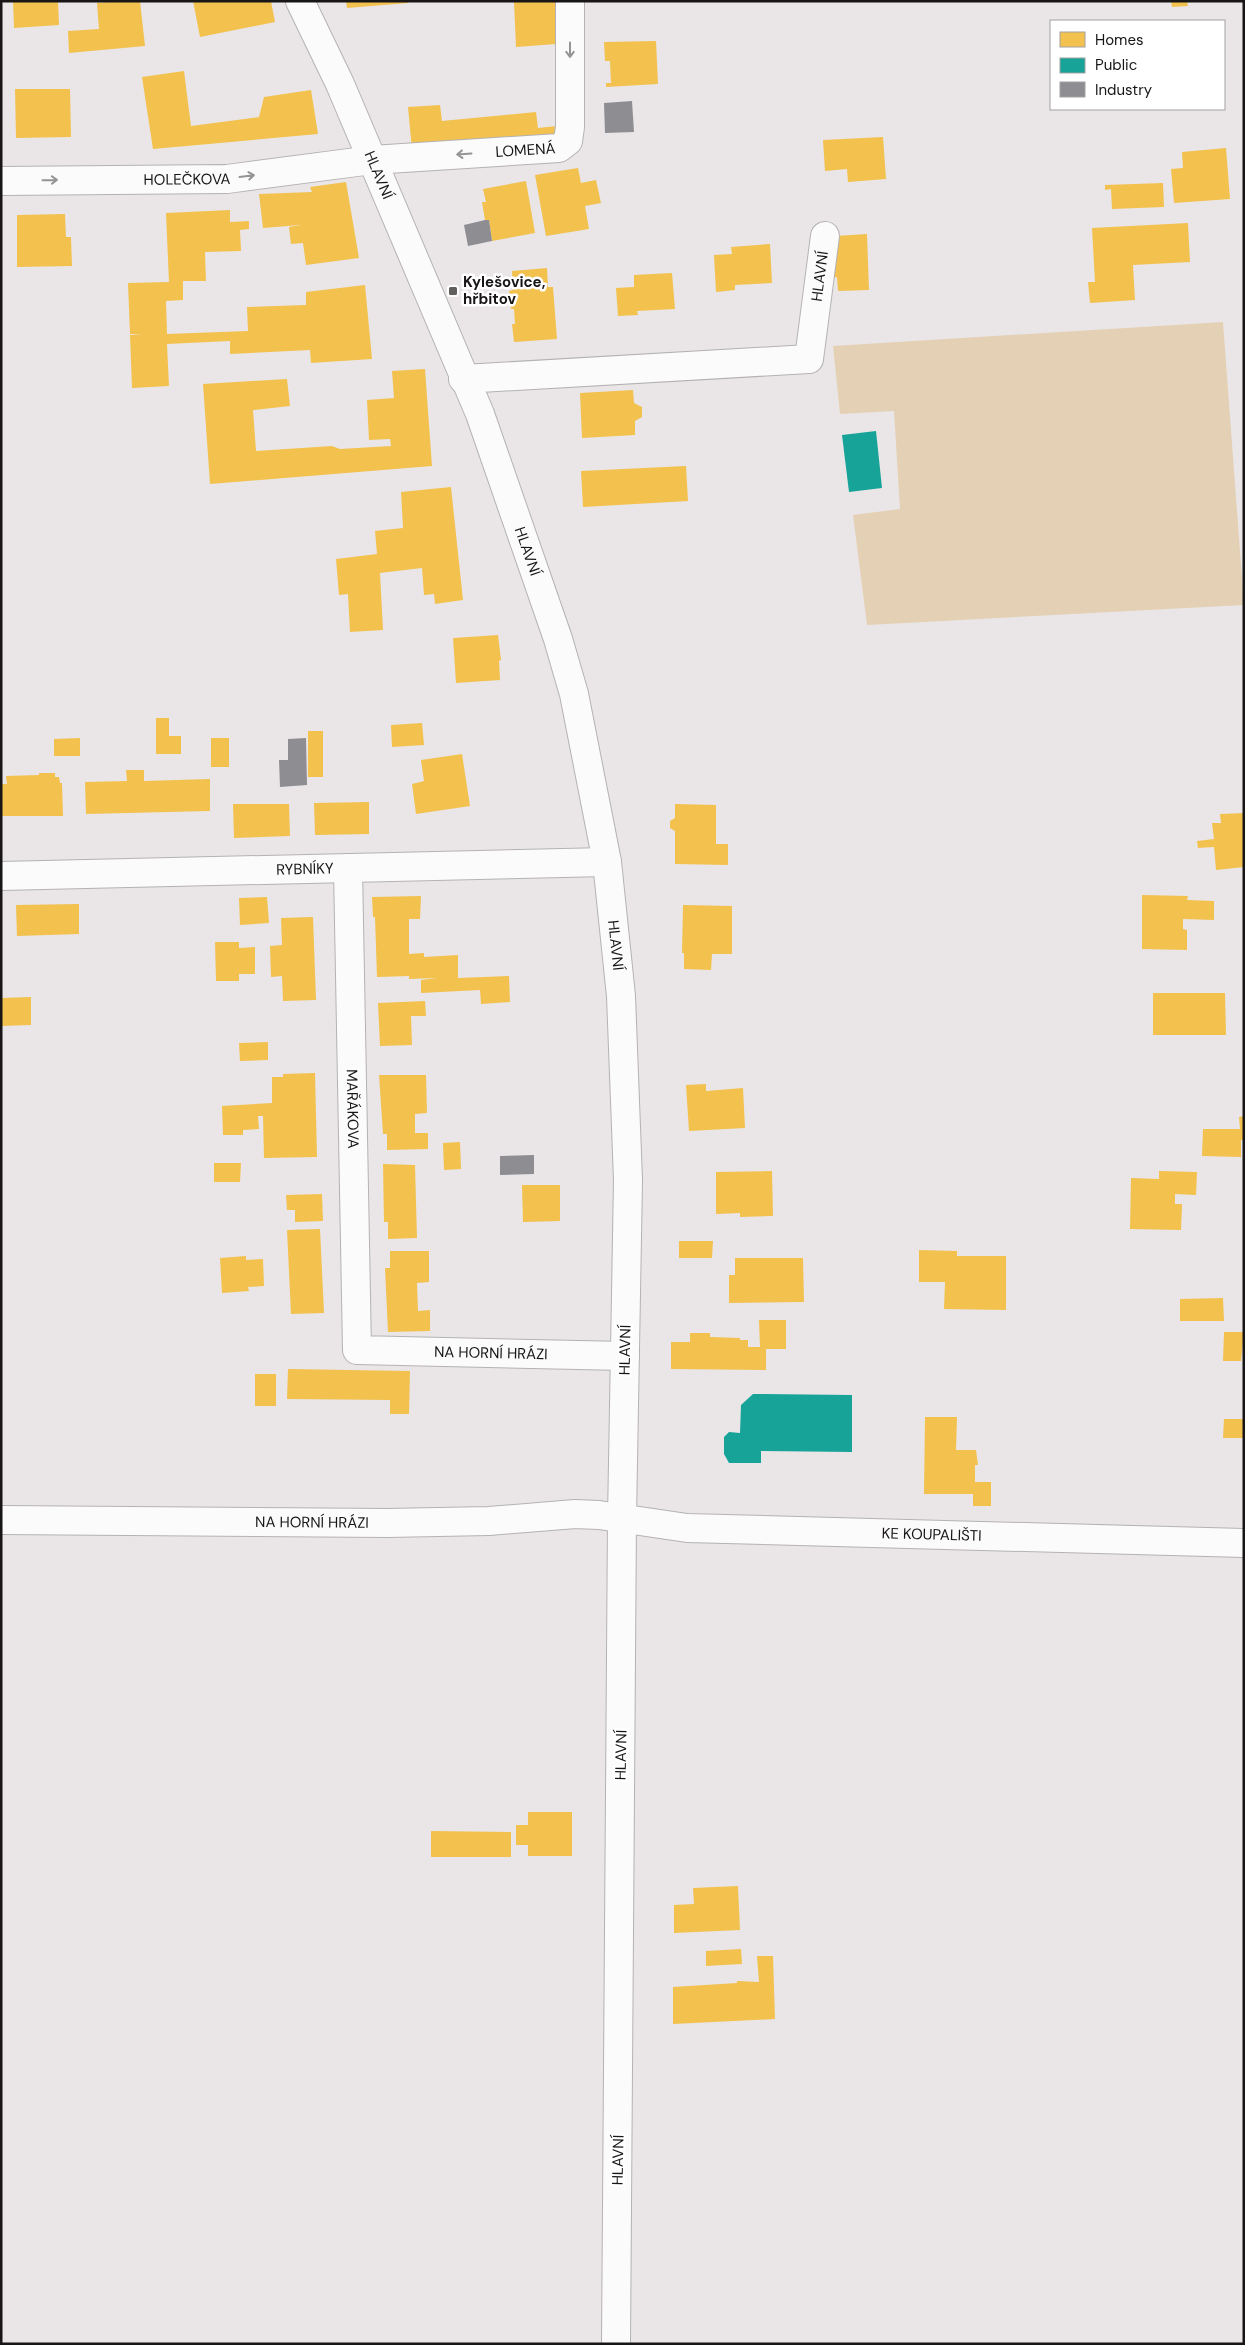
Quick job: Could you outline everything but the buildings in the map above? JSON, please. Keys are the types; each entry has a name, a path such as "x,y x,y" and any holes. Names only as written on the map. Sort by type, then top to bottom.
{"street":[{"name":"HLAVNÍ","path":"300,1 340,84 463,379 480,414 561,648 574,694 607,862 621,996 626,1126 616,2344"},
{"name":"LOMENÁ","path":"372,160 559,148 568,141 570,127 570,1"},
{"name":"HOLEČKOVA","path":"1,181 227,179 372,160"},
{"name":"HLAVNÍ","path":"463,379 809,359 825,236"},
{"name":"RYBNÍKY","path":"1,876 607,862"},
{"name":"MAŘÁKOVA","path":"348,868 358,1350"},
{"name":"NA HORNÍ HRÁZI","path":"358,1350 625,1356"},
{"name":"NA HORNÍ HRÁZI","path":"1,1520 387,1523 489,1521 575,1514 622,1519"},
{"name":"KE KOUPALIŠTI","path":"622,1519 687,1528 1244,1543"}],"shaded area":[{"path":"1223,322 1244,605 867,625 853,515 900,509 894,411 840,414 833,346"}],"place":[{"name":"Kylešovice, hřbitov","path":"453,291"}]}
